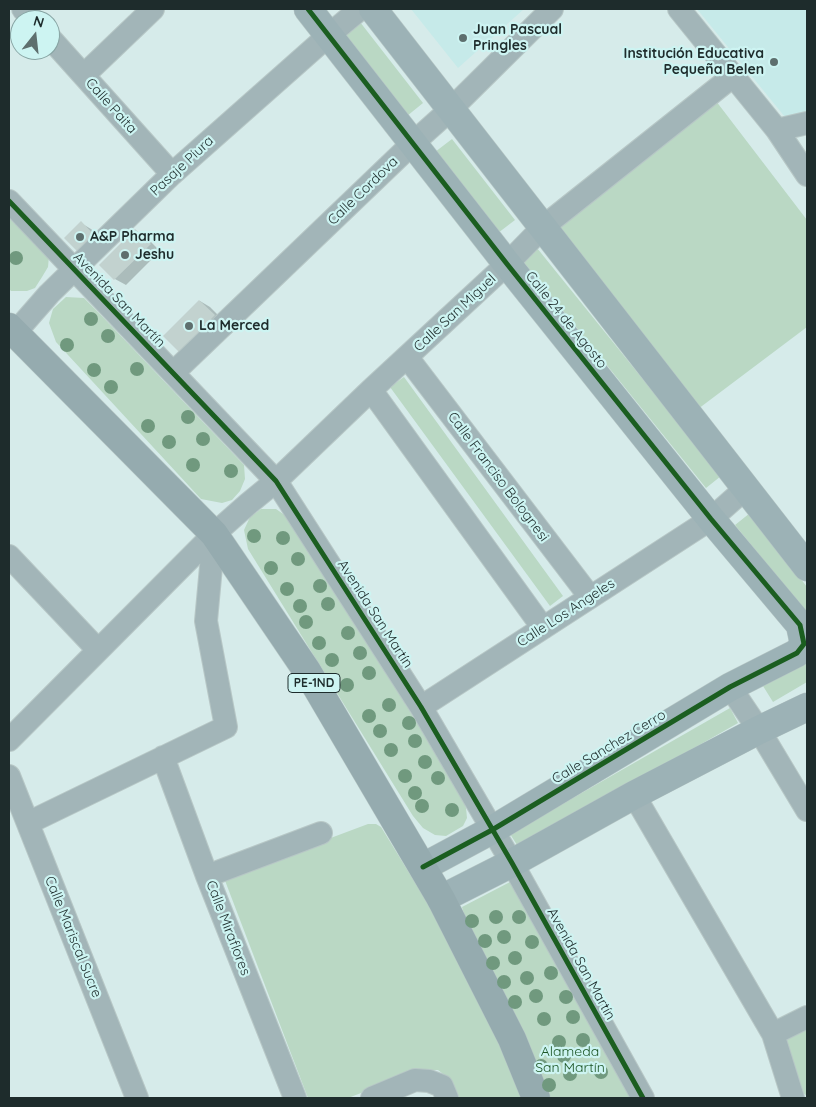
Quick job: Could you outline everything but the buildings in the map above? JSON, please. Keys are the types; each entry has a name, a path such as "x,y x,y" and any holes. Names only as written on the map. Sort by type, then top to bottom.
{"main road":[{"name":"PE-1ND","path":"12,330 214,534 307,671 423,867 512,1039 536,1098"}],"street":[{"path":"84,75 153,9"},
{"name":"Calle 24 de Agosto","path":"308,9 507,264 711,518 800,625 804,644"},
{"name":"Pasaje Piura","path":"12,330 172,174 360,9"},
{"path":"373,9 807,567"},
{"name":"Calle Cordova","path":"173,373 413,143 451,109 552,9"},
{"path":"679,9 777,130 807,175"},
{"name":"Calle Paita","path":"60,49 172,174"},
{"name":"Calle San Miguel","path":"9,740 214,534 276,481 507,264 543,227 732,76"},
{"path":"777,130 807,123"},
{"name":"Avenida San Martín","path":"9,201 276,481 421,707 512,863 643,1098"},
{"name":"Calle Franciso Bolognesi","path":"407,357 590,597"},
{"path":"371,390 543,628"},
{"name":"Calle Los Angeles","path":"421,707 711,518 746,488"},
{"path":"28,823 226,727 206,621 214,534"},
{"path":"9,556 98,650"},
{"name":"Calle Sanchez Cerro","path":"423,867 492,830 730,687 797,652 804,644"},
{"path":"730,687 759,730 807,810"},
{"path":"441,899 512,863 634,795 807,707"},
{"name":"Calle Miraflores","path":"163,758 207,876 295,1098"},
{"name":"Calle Mariscal Sucre","path":"9,776 137,1098"},
{"path":"634,795 773,1034 792,1098"},
{"path":"207,876 320,833"},
{"path":"773,1034 807,1017"},
{"path":"372,1098 415,1080 428,1081 445,1092"}],"shaded area":[{"name":"Juan Pascual Pringles","path":"411,9 524,9 458,68"},
{"name":"Institución Educativa Pequeña Belen","path":"697,9 807,9 807,115 785,117"}],"green space":[{"path":"360,22 423,103 407,116 344,35"},
{"path":"716,101 807,220 807,327 698,409 551,227"},
{"path":"452,139 515,220 498,233 435,152"},
{"path":"9,218 49,256 48,267 42,277 35,288 27,291 11,291 9,289"},
{"path":"537,248 721,476 706,488 522,260"},
{"path":"66,297 84,298 244,465 245,479 240,491 232,500 222,503 201,499 56,342 49,323 53,309"},
{"path":"404,377 563,596 550,606 390,387"},
{"path":"261,509 276,509 289,518 297,529 463,797 467,818 463,826 446,836 435,835 423,828 413,816 248,549 244,530 250,517"},
{"path":"750,513 807,587 807,614 735,525"},
{"path":"807,659 807,682 773,702 763,686"},
{"path":"730,708 738,723 519,848 510,834"},
{"path":"368,824 376,824 381,827 445,931 505,1051 522,1098 458,1098 447,1077 438,1070 421,1070 348,1098 308,1098 224,878"},
{"name":"Alameda San Martín","path":"510,882 632,1098 548,1098 462,907"},
{"path":"807,1027 807,1096 803,1093 785,1041"}],"cycle path":[{"path":"308,9 507,264 711,519 800,625 804,644 797,653 730,687 492,830 423,867"},
{"path":"9,201 276,481 421,707 512,863 643,1098"}],"place":[{"name":"Juan Pascual Pringles","path":"463,38"},
{"name":"Institución Educativa Pequeña Belen","path":"774,62"},
{"name":"A&P Pharma","path":"80,237"},
{"name":"Jeshu","path":"125,255"},
{"name":"La Merced","path":"189,326"}]}
